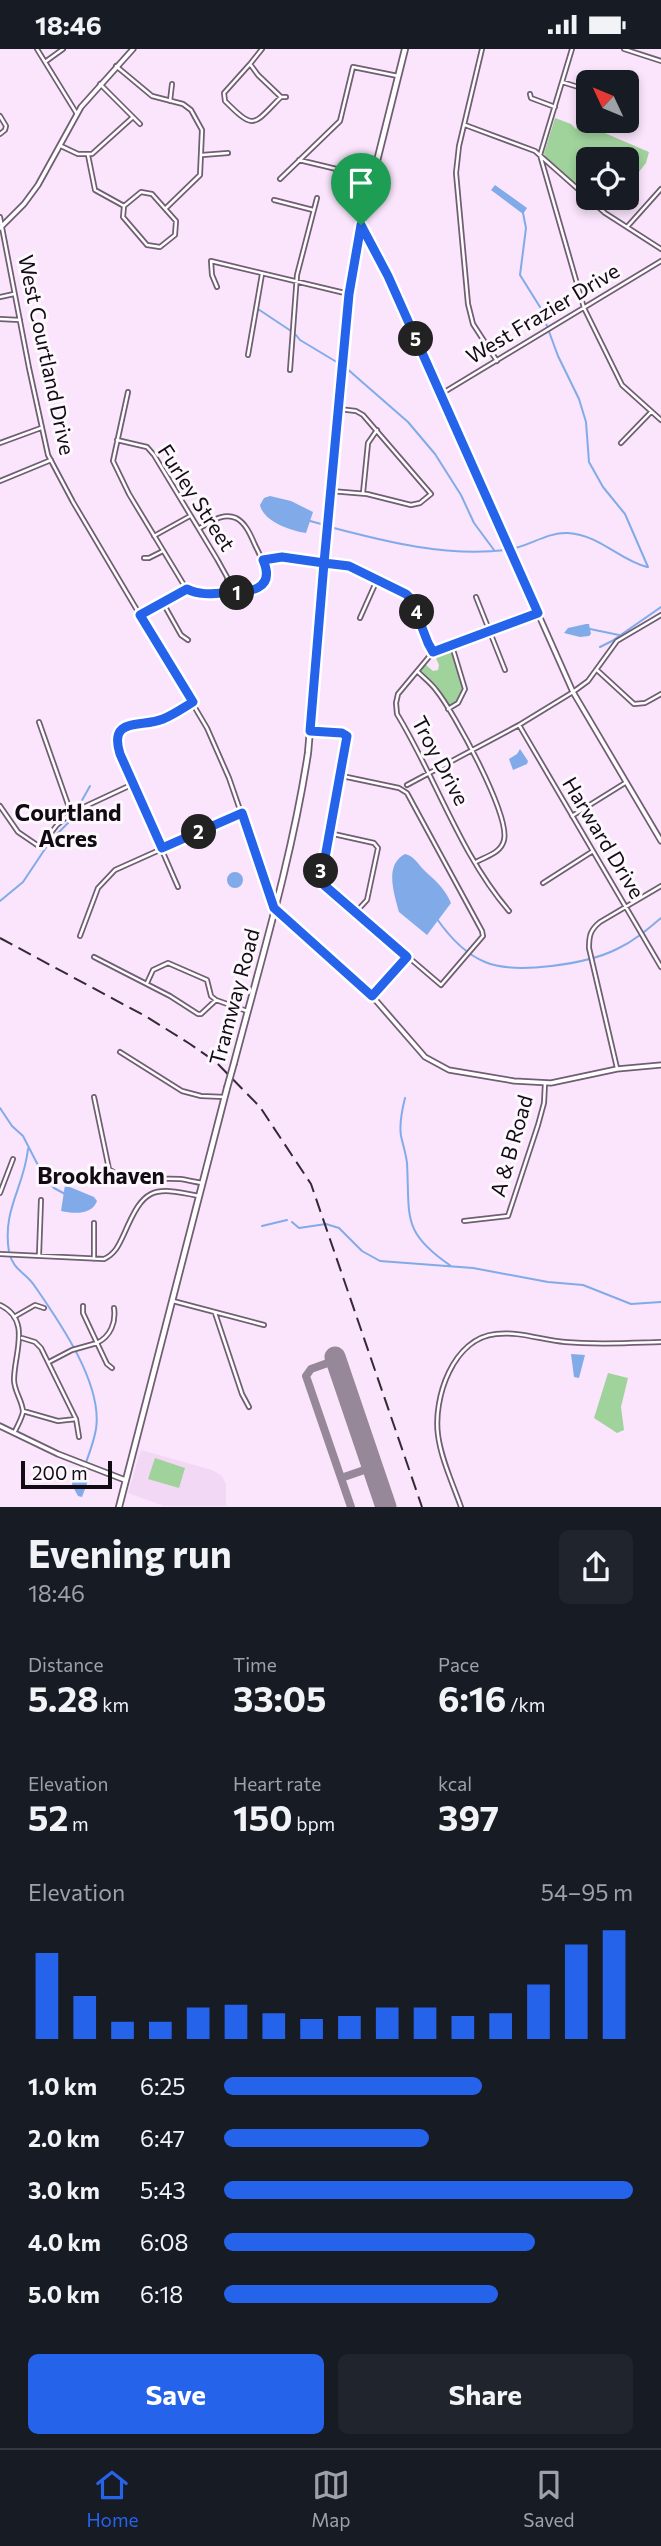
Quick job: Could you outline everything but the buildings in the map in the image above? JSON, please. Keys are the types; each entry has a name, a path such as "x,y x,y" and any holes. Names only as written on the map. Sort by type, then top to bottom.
{"main road":[{"name":"Tramway Road","path":"119,1507 297,817 310,731 349,294 361,225 405,49"}],"street":[{"path":"37,49 77,114"},
{"path":"45,62 63,49"},
{"path":"1,227 38,185 77,114 100,83 133,49"},
{"path":"250,64 283,97 258,120 250,123 225,101 224,93 262,49"},
{"path":"482,49 464,124 456,173 468,304 473,324 497,361"},
{"path":"572,49 540,155 584,308 622,385 661,420"},
{"path":"624,49 661,61"},
{"path":"116,67 152,96 187,106 199,120 203,135 199,179 166,208"},
{"path":"280,179 340,121 354,67 398,76"},
{"path":"562,82 576,86"},
{"path":"100,83 140,124"},
{"path":"170,101 172,84"},
{"path":"530,95 531,98 555,107"},
{"path":"0,116 6,126 0,135"},
{"path":"60,145 78,154 88,155 99,149 132,117"},
{"path":"464,124 526,147 540,155 590,201 661,249"},
{"path":"202,155 228,153"},
{"path":"88,155 95,190 124,206"},
{"path":"299,160 374,178"},
{"path":"627,227 661,189"},
{"path":"141,192 152,194 176,222 175,235 160,247 153,248 125,221 124,206 141,192"},
{"path":"290,370 298,275 317,198"},
{"path":"274,200 313,211"},
{"name":"West Courtland Drive","path":"0,217 41,428 51,460 193,702 215,745 242,813 274,908"},
{"path":"361,225 388,276 573,692 661,841"},
{"path":"217,288 211,261 349,294"},
{"name":"West Frazier Drive","path":"441,394 661,261"},
{"path":"248,355 262,274"},
{"path":"0,297 15,293"},
{"path":"0,319 20,320"},
{"path":"128,392 113,461 187,589 194,593 228,593 245,592 261,586 267,578 267,568 245,526 236,518 224,516 200,528"},
{"path":"331,491 363,493 411,505 420,503 431,495 360,413 338,406"},
{"path":"621,443 651,412"},
{"path":"0,443 41,428"},
{"path":"363,493 368,443 377,430"},
{"name":"Furley Street","path":"117,440 147,447 163,468 227,577 228,593"},
{"path":"0,481 51,460"},
{"path":"154,536 191,516"},
{"path":"144,558 163,551"},
{"path":"263,560 282,557 349,566 406,594 411,599 433,652 538,613"},
{"path":"360,618 377,580"},
{"path":"140,615 187,589"},
{"path":"476,597 505,670"},
{"path":"162,603 181,635 188,640"},
{"path":"407,785 519,725 573,692 588,681 617,641 661,615"},
{"path":"448,709 458,703 465,689 452,646"},
{"name":"Troy Drive","path":"433,652 398,694 395,709 476,862 509,911"},
{"path":"597,670 634,704 645,703 661,694"},
{"path":"417,671 434,687 448,709 499,806 505,831 500,849 476,862"},
{"path":"178,887 117,746 117,738 121,730 128,725 162,720 193,702"},
{"path":"39,722 71,813"},
{"name":"Harward Drive","path":"519,725 661,967"},
{"path":"310,731 342,733 347,736 342,776 321,880 441,985 483,936 462,892 407,793 399,788 342,776"},
{"path":"572,816 625,783"},
{"path":"0,806 18,832 40,848 57,825 71,813 133,784"},
{"path":"80,936 102,881 123,865 242,813"},
{"path":"329,833 374,843 377,848 367,900 355,912"},
{"path":"543,883 593,851"},
{"path":"617,1069 589,948 589,935 600,922 661,886"},
{"path":"274,908 372,996 425,1058 436,1064 459,1073 545,1082 617,1069 661,1065"},
{"path":"94,957 198,1014 216,1000"},
{"path":"372,996 407,957"},
{"path":"147,984 153,970 168,963 207,980 211,996 216,1000 247,1011"},
{"path":"120,1052 182,1091 201,1096 225,1097"},
{"name":"A & B Road","path":"464,1221 508,1216 511,1211 544,1103 545,1082"},
{"path":"94,1097 109,1169 115,1174 202,1183"},
{"path":"0,1193 13,1159"},
{"path":"0,1254 104,1259 113,1255 139,1204 147,1195 158,1190 170,1190 199,1196"},
{"path":"39,1255 41,1200"},
{"path":"94,1223 94,1259"},
{"path":"172,1301 264,1325"},
{"path":"0,1305 14,1317 21,1338 14,1384 23,1411 14,1434"},
{"path":"14,1317 35,1305 44,1308"},
{"path":"83,1306 83,1313 107,1364 112,1368"},
{"path":"50,1362 109,1334 114,1325 114,1308"},
{"path":"215,1313 242,1394 249,1407"},
{"path":"460,1507 438,1438 437,1423 438,1406 453,1364 468,1344 495,1334 578,1343 661,1342"},
{"path":"21,1338 35,1342 50,1362 76,1419 79,1437"},
{"path":"23,1411 58,1421 76,1419"},
{"path":"0,1426 125,1480"}],"shaded area":[{"path":"141,1450 212,1470 222,1476 226,1484 226,1506 164,1506 128,1493"}],"green space":[{"path":"555,118 571,124 576,133 605,133 637,147 576,147 576,186 544,153"},
{"path":"639,148 649,152 646,163 639,172"},
{"path":"451,648 463,689 457,702 448,706 435,686 419,671 425,664 433,671 438,670 436,658 432,657"},
{"path":"608,1373 628,1378 621,1407 624,1430 617,1433 594,1418"},
{"path":"155,1458 185,1468 179,1488 148,1479"}],"water":[{"path":"495,185 527,208 523,214 491,190"},
{"path":"270,496 291,501 313,512 306,533 293,530 266,516 260,505 264,498"},
{"path":"589,624 589,636 564,633 568,628"},
{"path":"520,749 528,761 527,764 513,770 509,759"},
{"path":"405,854 414,859 437,883 451,903 427,935 399,912 397,905 392,880 394,865"},
{"path":"235,872 241,874 241,886 235,888 229,886 227,880 229,874"},
{"path":"65,1185 94,1197 97,1201 95,1206 82,1212 61,1211"},
{"path":"571,1354 585,1355 579,1378 574,1377"},
{"path":"73,1478 88,1481 82,1497 78,1496 72,1485"}],"waterway":[{"path":"523,213 526,228 520,275 540,307 558,356 579,399 586,422 589,462 603,487 625,514 648,567"},
{"path":"258,309 291,331"},
{"path":"296,335 340,364"},
{"path":"345,367 408,422 435,454 461,495 474,523 494,550"},
{"path":"310,521 325,525"},
{"path":"330,527 395,543 439,550 484,552 514,549 552,535 568,533 590,538 647,567"},
{"path":"600,647 661,607"},
{"path":"590,629 619,635"},
{"path":"0,901 23,882 51,840 71,820 90,786"},
{"path":"437,919 458,944 478,959 498,966 532,968 588,959 617,949 661,918"},
{"path":"405,1098 400,1131 407,1163 411,1222 423,1243 451,1266"},
{"path":"0,1108 12,1126 23,1136 43,1175 54,1188 65,1194"},
{"path":"28,1149 8,1223 9,1252 13,1263 31,1281 55,1316 77,1354 93,1393 96,1429 80,1480"},
{"path":"262,1226 287,1220"},
{"path":"292,1222 299,1228 326,1224 339,1228 362,1251 380,1261 473,1268 548,1282 583,1285 631,1304 661,1302"}],"taxiway":[{"path":"336,1360 311,1369 306,1376 351,1507"},
{"path":"341,1478 373,1467"}],"runway":[{"path":"335,1357 386,1507"}],"railway":[{"path":"0,938 147,1017 190,1044 216,1062 260,1107 311,1184 422,1507"}],"district":[{"name":"Courtland Acres","path":"68,826"},
{"name":"Brookhaven","path":"101,1176"}],"route":[{"path":"361,225 349,294 324,563 282,557 263,560 267,568 267,578 254,590 209,594 194,593 187,589 140,615 193,702 162,720 128,725 121,730 117,746 162,848 242,813 274,908 372,996 407,957 321,880 342,776 347,736 342,733 310,731 324,563 349,566 406,594 414,605 433,652 538,613 388,276 361,225"}]}
